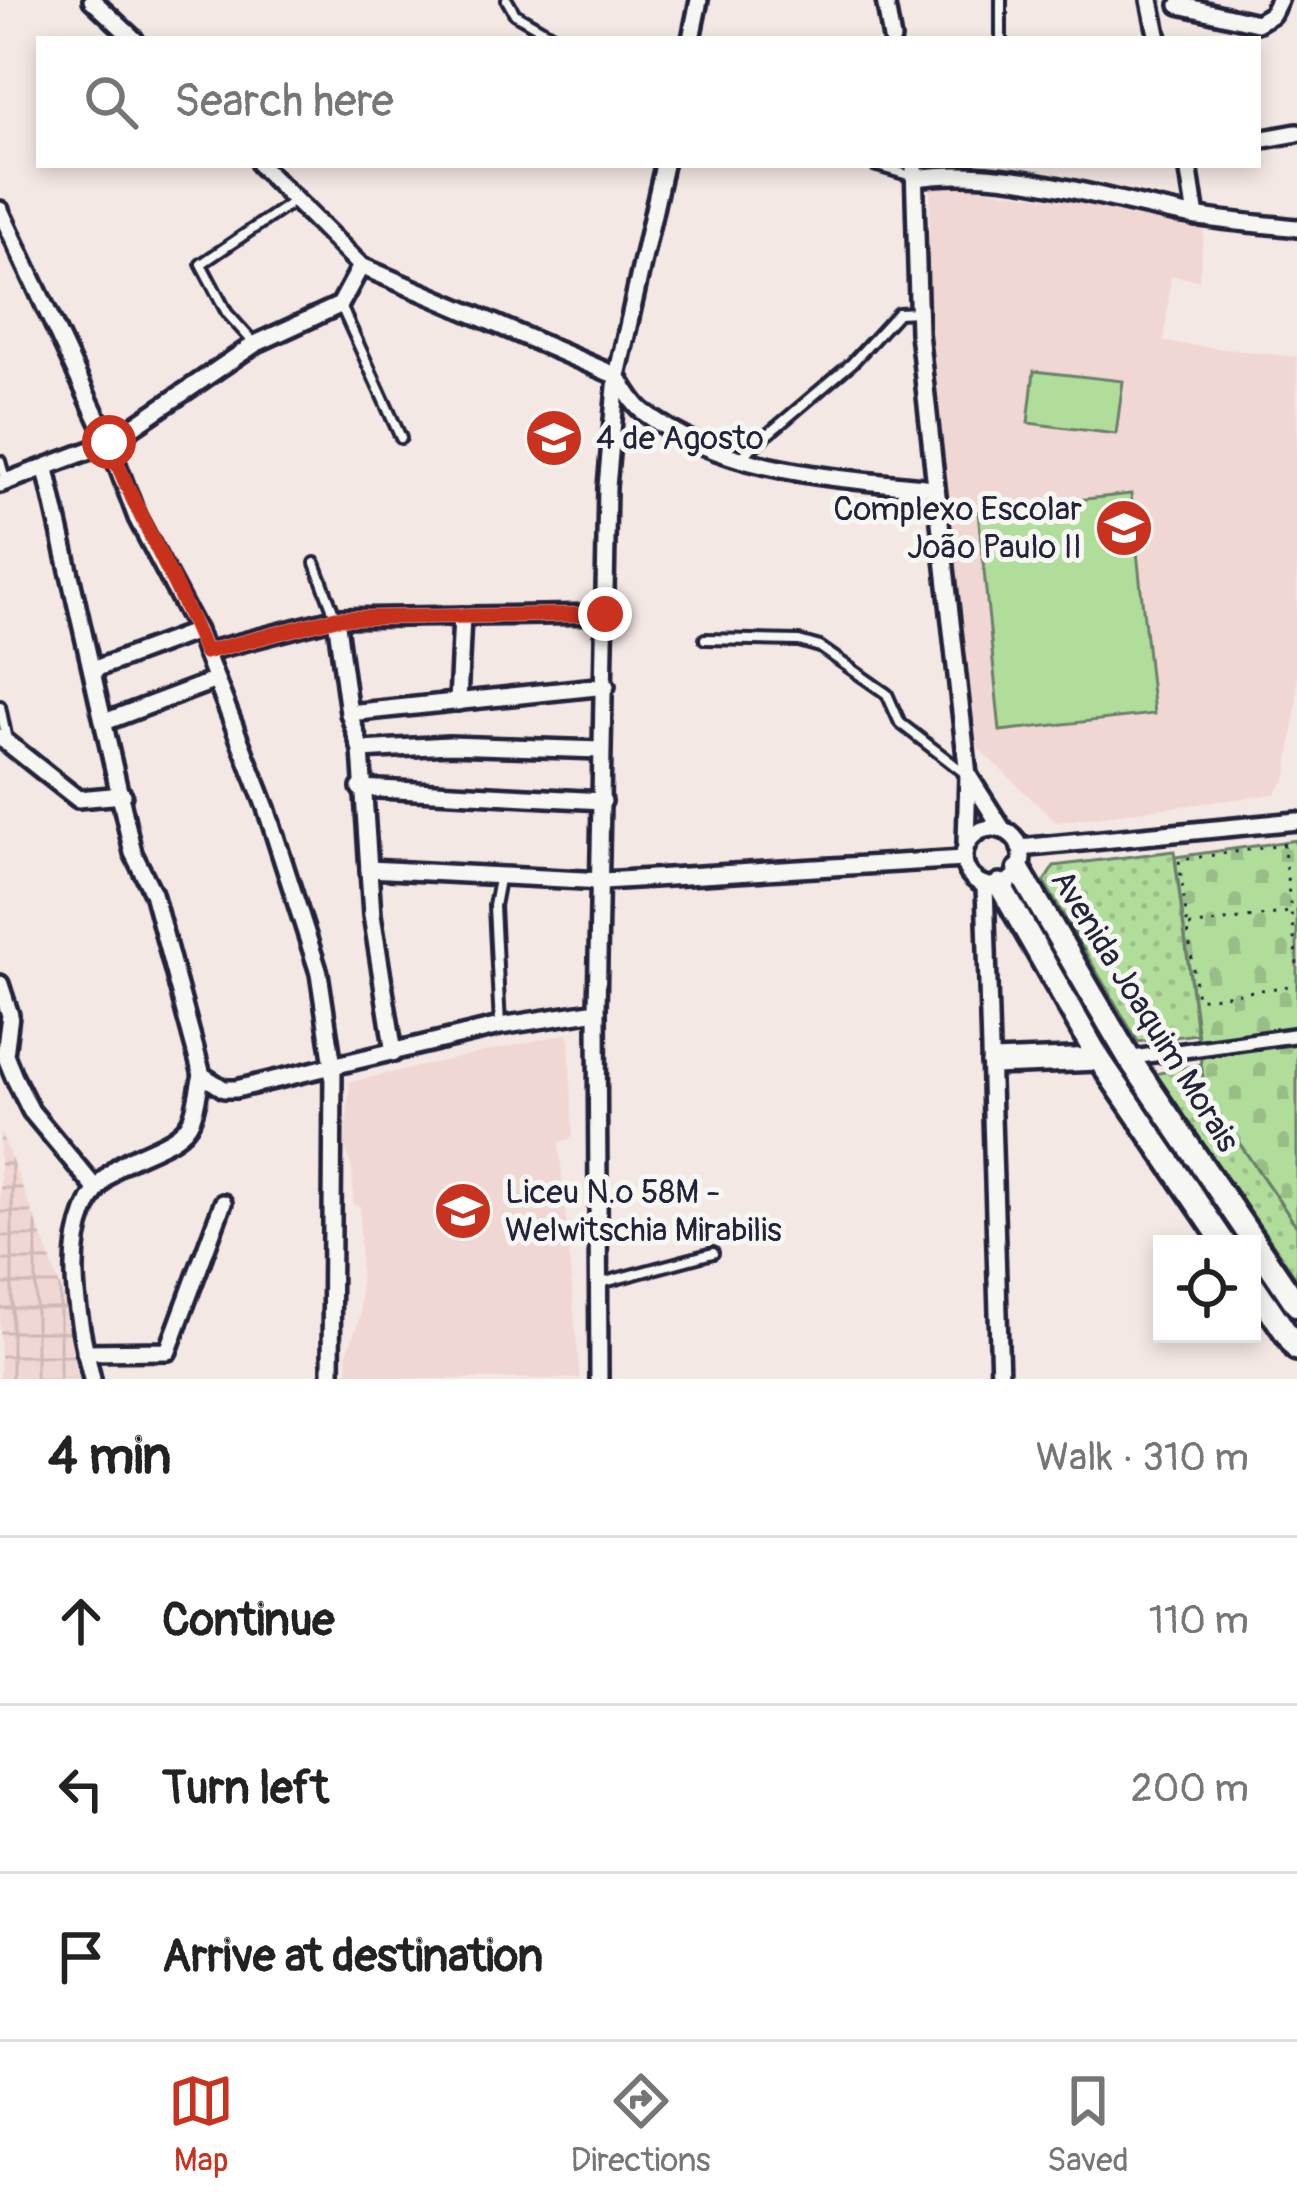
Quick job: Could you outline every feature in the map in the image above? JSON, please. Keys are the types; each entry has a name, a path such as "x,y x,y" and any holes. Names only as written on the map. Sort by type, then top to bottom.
{"street":[{"path":"92,0 131,36"},
{"path":"692,36 699,0"},
{"path":"885,0 891,36"},
{"path":"1157,36 1149,2 1181,3 1256,31 1279,0"},
{"path":"1261,140 1297,134"},
{"path":"263,168 362,266 616,376 641,411 684,435 796,474 933,488"},
{"path":"599,1379 597,1011 607,487 616,376 663,168"},
{"path":"1188,168 1196,217"},
{"path":"993,885 970,875 965,854 968,775 933,488 915,171 942,170 1054,187 1196,217 1297,228"},
{"path":"0,210 109,442 137,518 205,652 266,808 319,973 333,1066 331,1379"},
{"path":"3,483 109,442 255,344 340,305 362,266"},
{"path":"46,469 107,721 133,853 153,892 202,1075 192,1120 177,1135 123,1163 96,1189 72,1273 92,1379"},
{"path":"205,652 336,618 605,614"},
{"path":"458,703 462,616"},
{"path":"336,618 349,713 361,750 368,869 394,1052"},
{"path":"92,670 196,631"},
{"path":"107,721 215,680"},
{"path":"349,713 606,686"},
{"path":"4,739 78,799 123,795"},
{"path":"361,750 449,746 601,750"},
{"path":"968,775 1019,859"},
{"path":"360,788 603,801"},
{"path":"1000,1379 993,885 1019,859 1297,821"},
{"path":"965,854 976,834 1003,830"},
{"path":"368,869 500,872 603,881 965,854"},
{"name":"Avenida Joaquim Morais","path":"1019,859 1129,1058 1297,1305"},
{"name":"Avenida Joaquim Morais","path":"993,885 1099,1059 1219,1235"},
{"path":"0,984 10,1016 5,1054 14,1077 32,1111 96,1189"},
{"path":"202,1075 224,1089 236,1089 500,1026 597,1011"},
{"path":"1129,1058 1297,1035"},
{"path":"993,1063 1099,1059"},
{"path":"85,1352 168,1352 223,1203"},
{"path":"1261,1296 1297,1349"}],"lane":[{"path":"507,0 515,14 553,36"},
{"path":"1001,0 1001,36"},
{"path":"255,344 227,313 201,264 294,201"},
{"path":"340,305 401,438"},
{"path":"741,457 852,363 898,313 920,313"},
{"path":"0,461 3,483"},
{"path":"315,562 336,618"},
{"path":"705,639 799,641 820,647 887,694 900,723 968,775"},
{"path":"0,706 4,739"},
{"path":"500,872 494,906 500,1026"},
{"path":"599,1284 713,1252"}],"path":[{"path":"1283,844 1297,964"},
{"path":"1297,844 1179,860 1197,999 1297,985"},
{"path":"1188,926 1294,912"}],"shaded area":[{"name":"Complexo Escolar João Paulo II","path":"931,181 1205,221 1199,280 1171,276 1164,342 1297,357 1297,700 1287,777 1275,794 1056,822 978,748 926,329"},
{"name":"Liceu N.º 58M - Welwitschia Mirabilis","path":"569,1033 573,1137 559,1143 580,1379 348,1379 347,1353 360,1317 360,1206 353,1205 353,1174 345,1145 350,1082"},
{"path":"0,1131 46,1246 92,1379 0,1379"}],"green space":[{"path":"1034,371 1123,381 1116,434 1028,423"},
{"path":"1131,494 1154,714 1000,731 978,511"},
{"path":"1297,840 1297,1227 1205,1093 1175,857"},
{"path":"1174,851 1197,1034 1138,1042 1044,882 1054,866"},
{"path":"1201,1064 1205,1094 1297,1227 1297,1279 1155,1074"}],"place":[{"name":"4 de Agosto","path":"554,438"},
{"name":"Complexo Escolar João Paulo II","path":"1124,528"},
{"name":"Liceu N.º 58M - Welwitschia Mirabilis","path":"463,1211"}],"route":[{"path":"109,442 137,518 164,560 205,652 281,628 336,618 605,614"}]}
